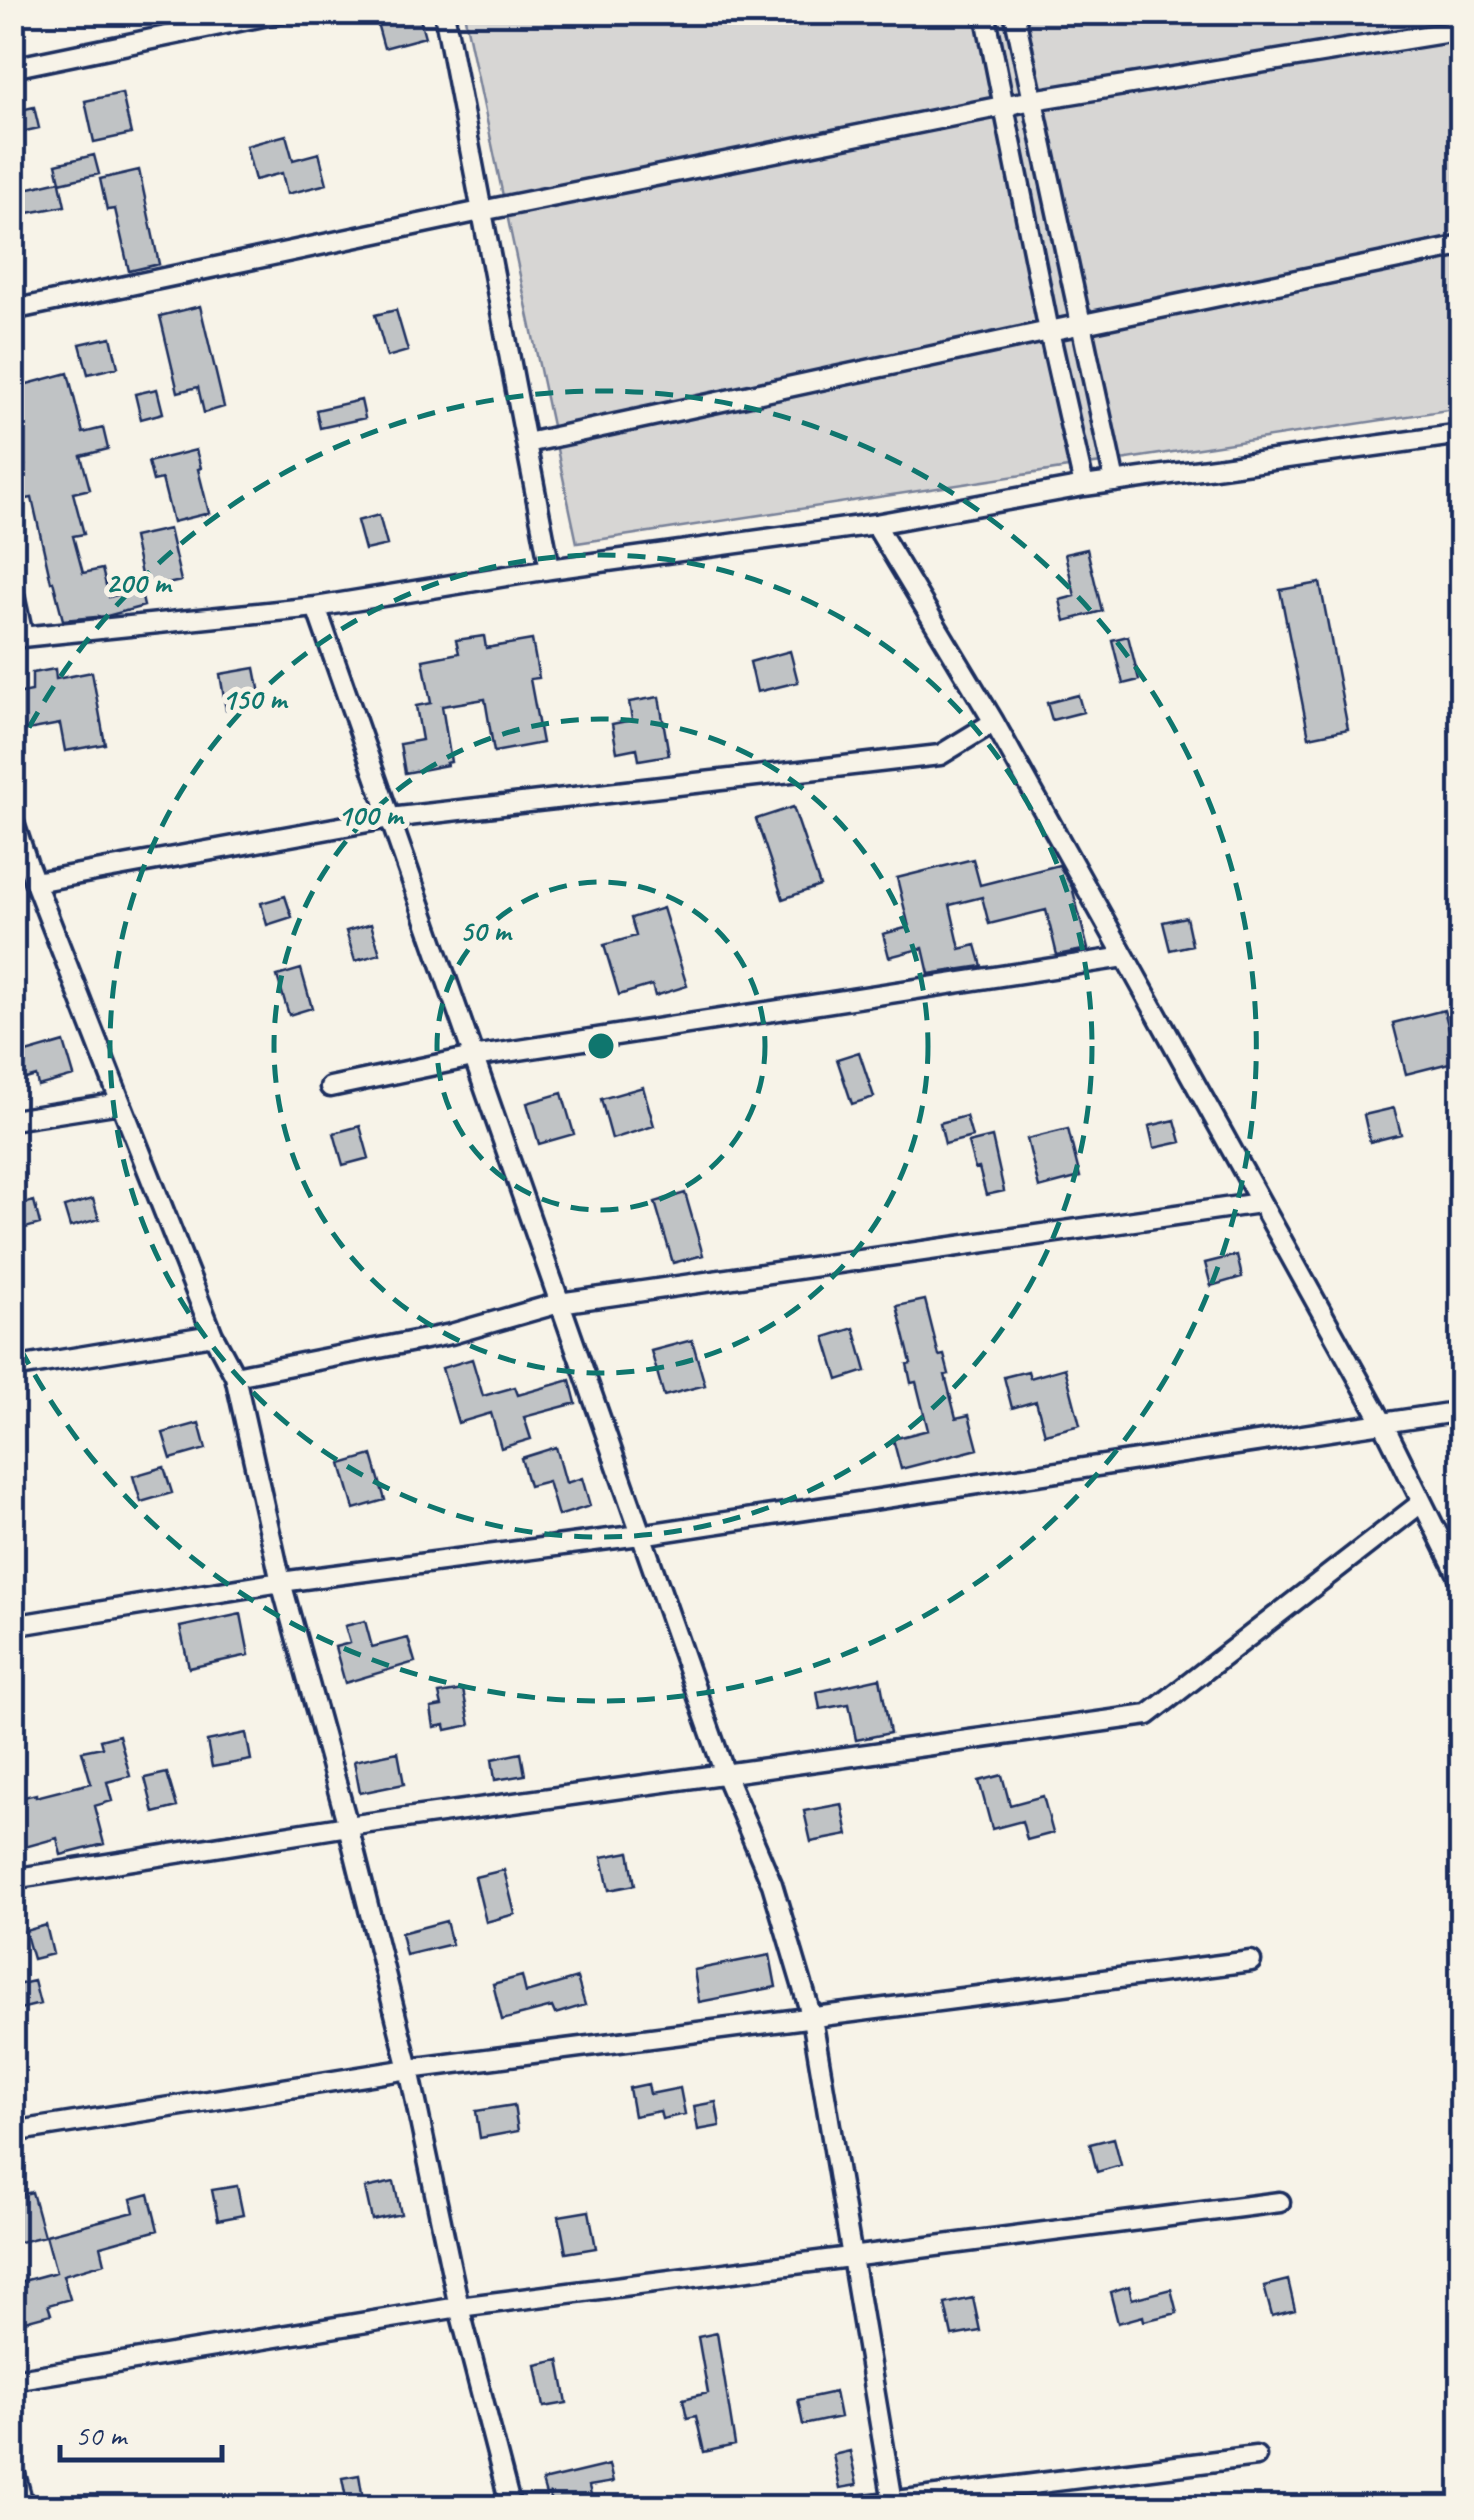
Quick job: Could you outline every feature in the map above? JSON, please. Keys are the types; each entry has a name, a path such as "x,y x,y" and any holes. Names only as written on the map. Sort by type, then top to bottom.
{"street":[{"path":"12,68 283,12"},
{"path":"444,12 550,569"},
{"path":"985,12 1084,486"},
{"path":"1014,12 1115,482"},
{"path":"12,310 1033,100 1462,30"},
{"path":"528,444 1462,246"},
{"path":"12,586 18,637 316,607 550,569 874,524 1084,486 1462,434"},
{"path":"874,524 994,722 1126,957 1383,1423 1462,1583"},
{"path":"316,607 725,1774 772,1884 812,2018 894,2504"},
{"path":"35,882 390,818 940,755 994,722"},
{"path":"12,817 20,863 35,882 213,1334 235,1376 281,1582 409,2068 459,2307 511,2508"},
{"path":"330,1087 473,1057 1126,957"},
{"path":"12,1120 121,1102"},
{"path":"235,1376 451,1334 559,1304 1260,1203"},
{"path":"12,1368 213,1334"},
{"path":"12,1626 281,1582 640,1535 1462,1411"},
{"path":"12,1879 348,1826 1148,1716 1421,1503"},
{"path":"12,2132 409,2068 1252,1961"},
{"path":"12,2380 459,2307 1280,2202"},
{"path":"841,2508 1256,2456"},
{"path":"12,2464 24,2508"}],"shaded area":[{"path":"464,13 1449,13 1462,73 1461,408 577,543"}],"building":[{"path":"374,12 418,12 425,37 384,48"},
{"path":"122,93 131,134 94,142 85,101"},
{"path":"34,107 39,128 12,134 12,112"},
{"path":"286,135 293,160 319,153 327,184 287,194 282,173 255,180 246,146"},
{"path":"94,155 99,174 60,183 65,206 12,216 12,192 60,181 56,164"},
{"path":"139,170 159,264 129,271 115,209 107,210 100,179"},
{"path":"200,306 224,407 204,413 198,387 178,392 160,316"},
{"path":"396,310 408,351 387,357 375,315"},
{"path":"111,337 118,367 88,374 80,344"},
{"path":"68,373 83,433 103,428 108,449 81,456 90,489 73,493 84,534 73,536 83,573 102,569 109,597 140,589 144,606 107,616 63,620 32,498 21,500 13,468 25,465 16,429 12,430 12,388"},
{"path":"157,389 163,413 141,419 135,394"},
{"path":"361,400 365,418 320,428 316,410"},
{"path":"196,450 209,513 173,522 162,479 153,481 148,462"},
{"path":"379,515 387,545 365,550 357,521"},
{"path":"169,529 181,581 144,589 133,537"},
{"path":"1087,549 1102,611 1065,621 1060,600 1075,596 1065,554"},
{"path":"1320,583 1348,729 1309,737 1280,590"},
{"path":"484,636 486,648 532,640 539,678 530,679 542,743 494,752 485,699 442,706 451,762 405,773 400,744 422,740 416,706 431,703 423,660 459,653 456,640"},
{"path":"1128,636 1139,680 1123,684 1112,640"},
{"path":"790,651 798,682 757,692 750,662"},
{"path":"255,668 262,704 226,710 220,674"},
{"path":"55,669 56,679 92,672 105,744 65,751 60,724 22,731 16,694 32,691 32,673"},
{"path":"1078,695 1083,712 1052,720 1047,703"},
{"path":"659,697 669,755 639,760 637,748 617,752 612,724 632,720 629,702"},
{"path":"793,807 820,886 783,899 756,819"},
{"path":"973,859 980,885 1059,865 1072,887 1088,949 1057,955 1046,910 989,924 982,897 950,905 960,949 976,945 982,966 929,974 923,948 889,957 883,934 909,927 897,878"},
{"path":"285,896 292,917 267,925 261,903"},
{"path":"663,908 687,986 655,996 652,985 619,995 604,945 636,936 631,918"},
{"path":"1186,917 1192,945 1170,950 1163,922"},
{"path":"371,924 380,954 355,961 346,931"},
{"path":"301,969 312,1008 289,1015 277,976"},
{"path":"1444,1010 1457,1061 1406,1074 1393,1023"},
{"path":"64,1042 74,1076 38,1086 36,1076 12,1083 12,1057"},
{"path":"859,1052 874,1097 852,1104 837,1059"},
{"path":"643,1087 654,1126 612,1139 601,1099"},
{"path":"562,1093 574,1134 539,1144 527,1103"},
{"path":"1394,1108 1401,1134 1370,1142 1364,1115"},
{"path":"966,1116 972,1137 945,1144 940,1123"},
{"path":"1175,1120 1181,1142 1154,1148 1149,1126"},
{"path":"360,1126 369,1158 343,1165 334,1133"},
{"path":"1068,1129 1080,1177 1039,1188 1027,1139"},
{"path":"992,1137 1004,1191 986,1195 968,1143"},
{"path":"685,1193 703,1255 673,1263 655,1202"},
{"path":"93,1199 99,1219 70,1227 64,1207"},
{"path":"34,1201 40,1224 15,1231 12,1207"},
{"path":"1237,1255 1242,1277 1211,1286 1205,1263"},
{"path":"925,1300 939,1356 944,1355 949,1374 945,1375 956,1418 969,1415 978,1449 901,1469 893,1439 928,1430 916,1382 911,1383 907,1364 911,1363 897,1306"},
{"path":"854,1328 866,1371 838,1380 825,1337"},
{"path":"692,1340 705,1385 664,1396 651,1351"},
{"path":"472,1359 483,1396 515,1387 518,1395 570,1380 576,1403 524,1417 531,1439 501,1448 491,1413 458,1423 442,1368"},
{"path":"1065,1368 1080,1425 1045,1434 1036,1401 1012,1408 1004,1377 1028,1371 1030,1378"},
{"path":"199,1423 206,1449 171,1459 163,1433"},
{"path":"556,1447 566,1483 582,1478 590,1506 558,1516 548,1481 529,1486 521,1458"},
{"path":"372,1455 385,1500 354,1509 341,1464"},
{"path":"164,1467 172,1493 141,1502 133,1476"},
{"path":"241,1614 249,1655 189,1668 180,1627"},
{"path":"365,1621 372,1647 408,1638 415,1662 345,1683 335,1647 350,1643 345,1626"},
{"path":"880,1678 890,1733 856,1740 849,1704 820,1709 817,1692"},
{"path":"463,1690 470,1725 446,1730 445,1725 434,1727 431,1708 442,1706 439,1694"},
{"path":"246,1733 251,1760 212,1767 207,1741"},
{"path":"119,1735 130,1776 107,1782 112,1801 94,1806 104,1844 61,1855 57,1838 25,1847 12,1800 91,1783 82,1751 102,1747 100,1740"},
{"path":"398,1752 404,1784 360,1793 354,1761"},
{"path":"521,1753 525,1775 495,1780 492,1759"},
{"path":"167,1773 177,1807 154,1813 145,1778"},
{"path":"1002,1775 1010,1805 1043,1796 1053,1833 1027,1840 1022,1821 992,1829 979,1781"},
{"path":"842,1804 848,1835 811,1842 804,1811"},
{"path":"629,1852 635,1885 609,1890 602,1857"},
{"path":"504,1870 515,1914 486,1922 475,1877"},
{"path":"446,1921 452,1944 406,1955 401,1933"},
{"path":"46,1925 53,1954 33,1959 25,1931"},
{"path":"770,1955 776,1987 699,2002 694,1970"},
{"path":"522,1976 526,1993 577,1978 585,2005 555,2014 552,2007 502,2020 493,1984"},
{"path":"34,1981 40,2004 12,2011 12,1986"},
{"path":"648,2084 650,2094 680,2088 685,2114 662,2119 660,2111 634,2116 629,2088"},
{"path":"716,2102 720,2126 698,2130 694,2106"},
{"path":"514,2105 518,2131 480,2138 476,2111"},
{"path":"1114,2138 1121,2165 1097,2172 1090,2144"},
{"path":"394,2182 401,2214 372,2220 365,2188"},
{"path":"237,2186 243,2215 218,2220 212,2190"},
{"path":"32,2192 44,2236 12,2244 12,2197"},
{"path":"149,2194 158,2230 101,2246 105,2263 63,2275 70,2299 48,2305 51,2314 21,2322 18,2313 12,2315 12,2284 56,2272 46,2235 134,2212 131,2199"},
{"path":"589,2211 596,2248 566,2253 559,2216"},
{"path":"1288,2280 1295,2310 1272,2316 1264,2286"},
{"path":"1129,2286 1132,2299 1171,2289 1177,2313 1118,2323 1110,2292"},
{"path":"973,2298 980,2331 952,2336 945,2304"},
{"path":"717,2333 735,2445 704,2452 696,2416 687,2418 683,2399 708,2393 698,2337"},
{"path":"559,2360 567,2403 544,2407 536,2365"},
{"path":"835,2392 840,2417 803,2425 798,2400"},
{"path":"850,2451 857,2485 840,2488 833,2455"},
{"path":"609,2465 613,2482 589,2486 592,2499 552,2508 542,2481"},
{"path":"359,2475 364,2505 348,2508 342,2478"}]}
